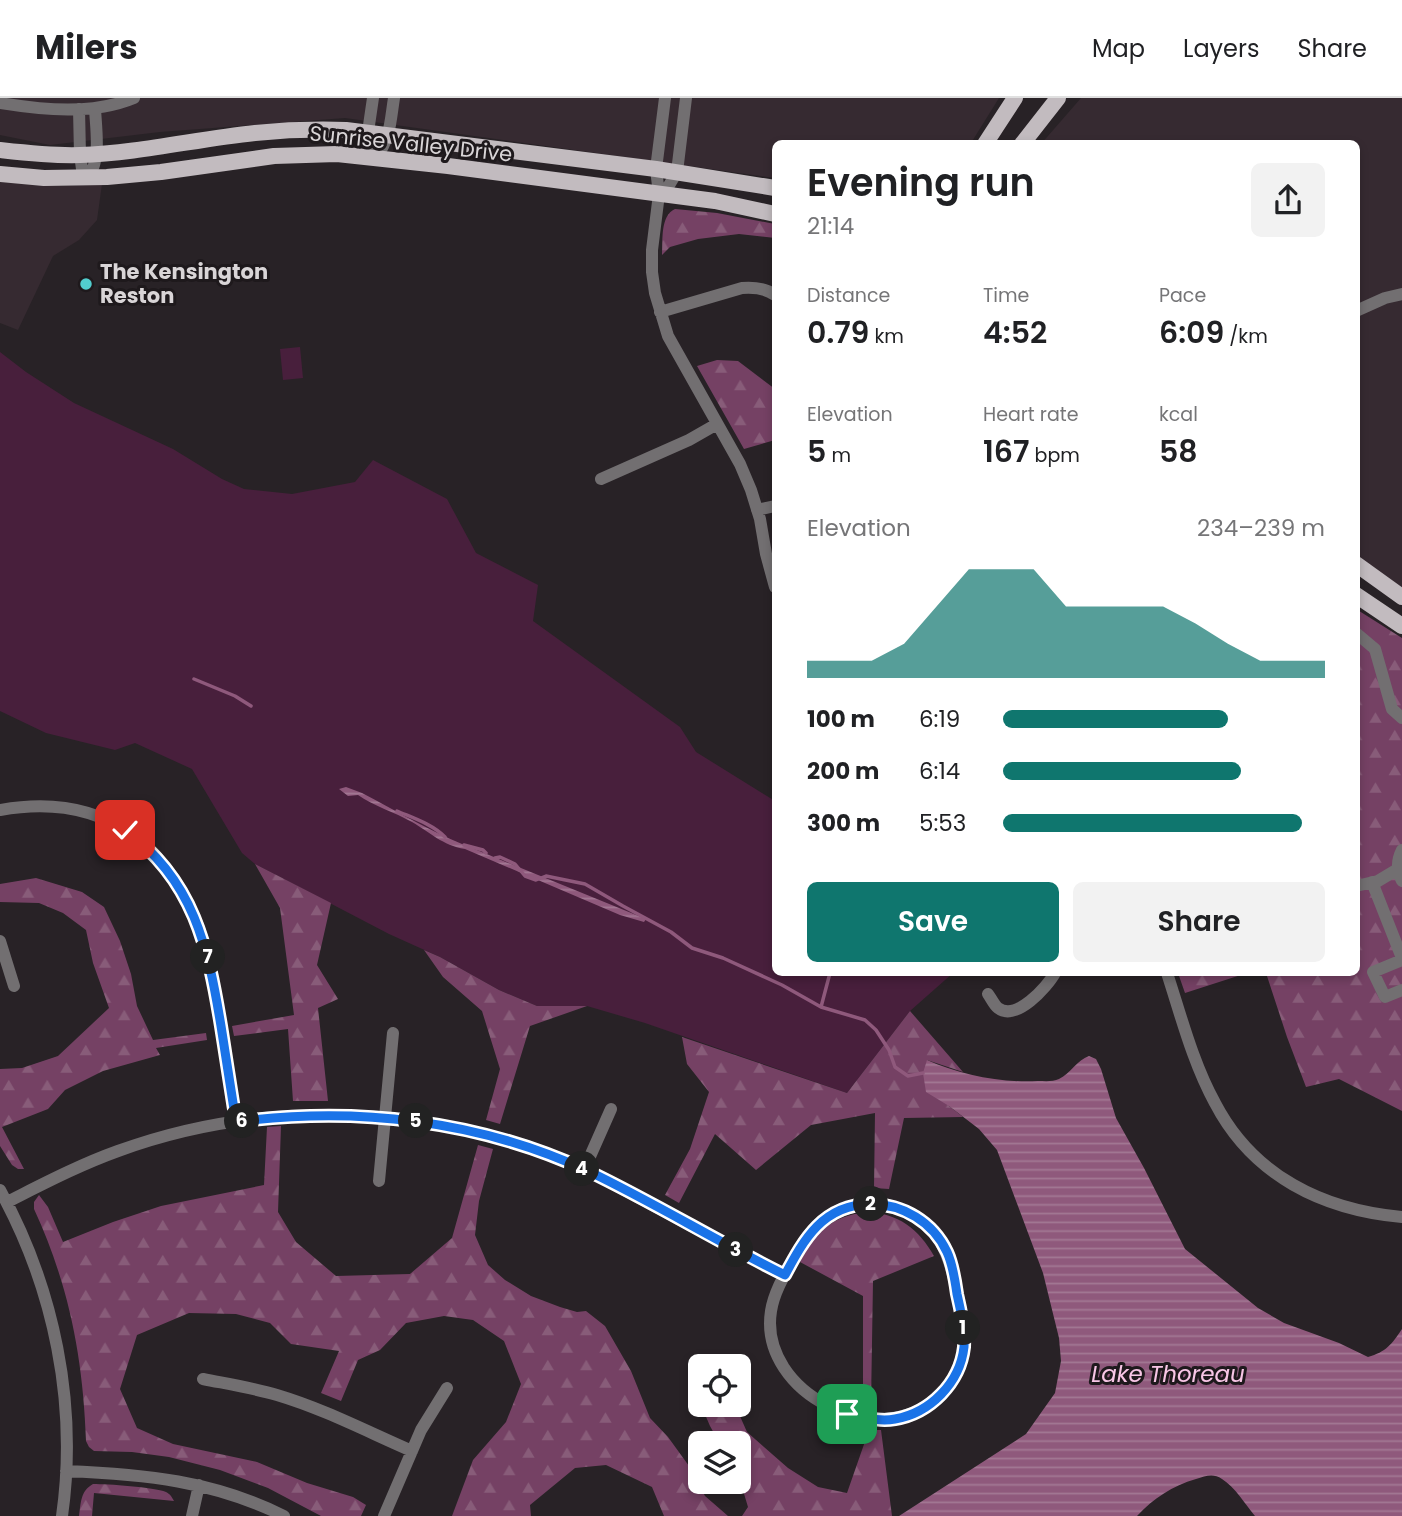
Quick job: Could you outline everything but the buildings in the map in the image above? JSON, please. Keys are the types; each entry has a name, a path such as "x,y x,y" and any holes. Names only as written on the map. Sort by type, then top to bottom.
{"main road":[{"path":"988,140 1014,98"},
{"path":"1025,140 1058,98"},
{"name":"Sunrise Valley Drive","path":"0,150 80,155 271,131 368,132 656,169 772,188"},
{"name":"Sunrise Valley Drive","path":"0,174 44,178 142,174 294,154 337,154 715,201 772,213"},
{"path":"1360,567 1402,597"},
{"path":"1360,598 1402,626"}],"street":[{"path":"0,103 79,109 122,103 134,98"},
{"path":"373,98 368,132 376,158"},
{"path":"376,158 389,135 394,98"},
{"path":"665,98 656,169 659,194 654,224 652,272 655,293 668,336 740,464 758,510 772,577"},
{"path":"659,194 668,187 677,172 686,98"},
{"path":"79,109 82,169 89,177 97,154 95,108"},
{"path":"660,312 742,288 752,287 772,294"},
{"path":"1360,309 1402,294"},
{"path":"601,479 689,440 717,424"},
{"path":"758,510 772,507"},
{"path":"1360,636 1375,649 1392,709 1402,718"},
{"path":"0,810 41,805 84,811 103,818 142,842 170,873 195,918 205,945 236,1122"},
{"path":"1360,886 1400,875 1398,858 1402,850"},
{"path":"1373,883 1402,959 1373,972 1385,997 1402,990"},
{"path":"0,941 14,986"},
{"path":"988,994 998,1008 1013,1011 1038,994 1053,976"},
{"path":"1168,976 1204,1082 1228,1125 1261,1162 1301,1190 1324,1201 1353,1210 1402,1217"},
{"path":"379,1181 393,1034"},
{"path":"584,1170 611,1109"},
{"path":"7,1202 118,1151 197,1129 302,1115 385,1118 430,1123 479,1133 547,1155 584,1170 785,1275"},
{"path":"0,1190 25,1239 38,1274 59,1354 64,1393 66,1471 62,1516"},
{"path":"878,1204 893,1206 918,1218 940,1240 952,1267 964,1332 964,1348 955,1376 929,1405 895,1419 881,1420 847,1414 814,1398 786,1372 773,1344 771,1313 785,1275 807,1236 820,1222 833,1214 855,1206 878,1204"},
{"path":"203,1379 289,1399 412,1451"},
{"path":"384,1516 421,1430 447,1388"},
{"path":"66,1471 131,1474 200,1485 239,1496 284,1516"},
{"path":"192,1516 200,1485"}],"shaded area":[{"path":"0,98 999,98 973,140 772,140 772,178 345,118 160,132 50,145 0,135"},
{"path":"1081,98 1402,98 1402,589 1360,559 1360,140 1044,140"},
{"path":"0,182 62,186 102,184 97,220 79,240 53,256 18,330 0,323"},
{"path":"300,347 303,378 283,380 280,349"},
{"path":"0,352 74,403 173,449 244,489 292,494 355,482 373,460 447,499 476,553 538,585 533,621 680,727 696,752 772,799 772,976 950,976 910,1011 847,1093 645,1023 587,1006 537,1006 499,990 440,957 389,934 255,864 242,853 192,769 135,743 115,750 46,733 0,711"}],"green space":[{"path":"675,209 717,213 772,223 772,238 739,234 698,239 670,247 662,255 665,223 670,212"},
{"path":"717,360 738,361 772,387 772,441 744,449 697,366"},
{"path":"1360,612 1402,638 1402,1111 1339,1079 1306,1087 1267,976 1360,976"},
{"path":"255,864 331,903 317,965 338,999 318,1008 328,1101 293,1101 288,1029 234,1036 232,1026 294,1015 280,908"},
{"path":"36,878 82,892 104,907 120,941 131,974 137,1006 153,1040 206,1033 207,1040 156,1048 160,1055 103,1071 65,1090 48,1109 2,1127 24,1169 18,1169 12,1165 0,1146 0,1069 22,1068 58,1056 109,1008 93,963 86,930 63,913 39,903 0,902 0,884"},
{"path":"424,950 499,990 537,1006 587,1006 530,1026 500,1124 486,1120 500,1069 482,1011 443,977"},
{"path":"1179,976 1238,976 1185,993"},
{"path":"910,1011 963,1072 927,1060 949,1106 963,1117 904,1118 889,1189 874,1188 875,1113 811,1125 756,1170 715,1134 679,1203 665,1195 690,1149 709,1092 687,1064 682,1037 847,1093"},
{"path":"281,1126 278,1212 296,1242 336,1276 410,1274 452,1238 478,1145 493,1149 479,1201 475,1235 488,1265 505,1280 531,1296 577,1312 586,1311 605,1326 631,1371 650,1418 688,1465 688,1494 704,1494 728,1516 664,1516 652,1487 606,1465 575,1468 530,1505 531,1516 452,1516 473,1460 506,1422 521,1384 504,1341 473,1320 444,1316 406,1323 380,1350 358,1360 341,1401 321,1393 339,1351 291,1344 270,1323 236,1314 189,1313 137,1335 120,1389 137,1428 173,1444 257,1462 307,1483 353,1497 366,1505 361,1516 321,1516 268,1488 220,1470 169,1457 94,1451 89,1447 86,1441 82,1380 72,1322 56,1266 34,1209 34,1202 39,1195 48,1207 63,1242 161,1206 264,1185 267,1127"},
{"path":"866,1212 888,1215 906,1224 922,1238 934,1256 873,1281 871,1403 863,1403 863,1296 800,1262 812,1242 826,1227 843,1218"},
{"path":"706,1417 740,1417 747,1431 713,1431"},
{"path":"869,1430 881,1430 892,1516 742,1516 748,1507 744,1494 751,1494 751,1436 788,1468 818,1487 847,1493"},
{"path":"93,1484 160,1490 169,1494 174,1501 94,1493 92,1516 79,1516 83,1494"}],"water":[{"path":"346,787 449,838 646,919 644,922 620,915 450,845 405,818 358,795 348,796 339,789"},
{"name":"Lake Thoreau","path":"1089,1056 1096,1059 1101,1069 1116,1118 1185,1249 1258,1308 1284,1323 1368,1357 1388,1347 1402,1329 1402,1516 1255,1516 1231,1486 1219,1477 1206,1476 1171,1489 1137,1516 899,1516 1026,1434 1055,1393 1061,1361 1059,1338 1043,1273 997,1150 979,1129 926,1092 923,1073 927,1060 981,1077 1009,1081 1048,1081 1057,1080"}],"waterway":[{"path":"194,679 235,696 251,706"},
{"path":"397,811 428,825 445,837"},
{"path":"464,845 486,853"},
{"path":"495,858 500,857 515,864 525,876 536,880 546,876 585,884 671,932 692,948 723,958 782,985 821,1007 865,1020 876,1030 889,1050 895,1067 908,1076 923,1073"},
{"path":"821,1007 829,976"}],"place":[{"name":"The Kensington Reston","path":"86,284"}],"route":[{"path":"125,830 157,856 182,892 195,918 212,974 236,1122 302,1115 346,1115 430,1123 506,1141 590,1172 785,1275 807,1236 820,1222 847,1208 878,1204 893,1206 918,1218 940,1240 952,1267 964,1332 960,1363 946,1389 923,1409 895,1419 881,1420 847,1414"}]}
